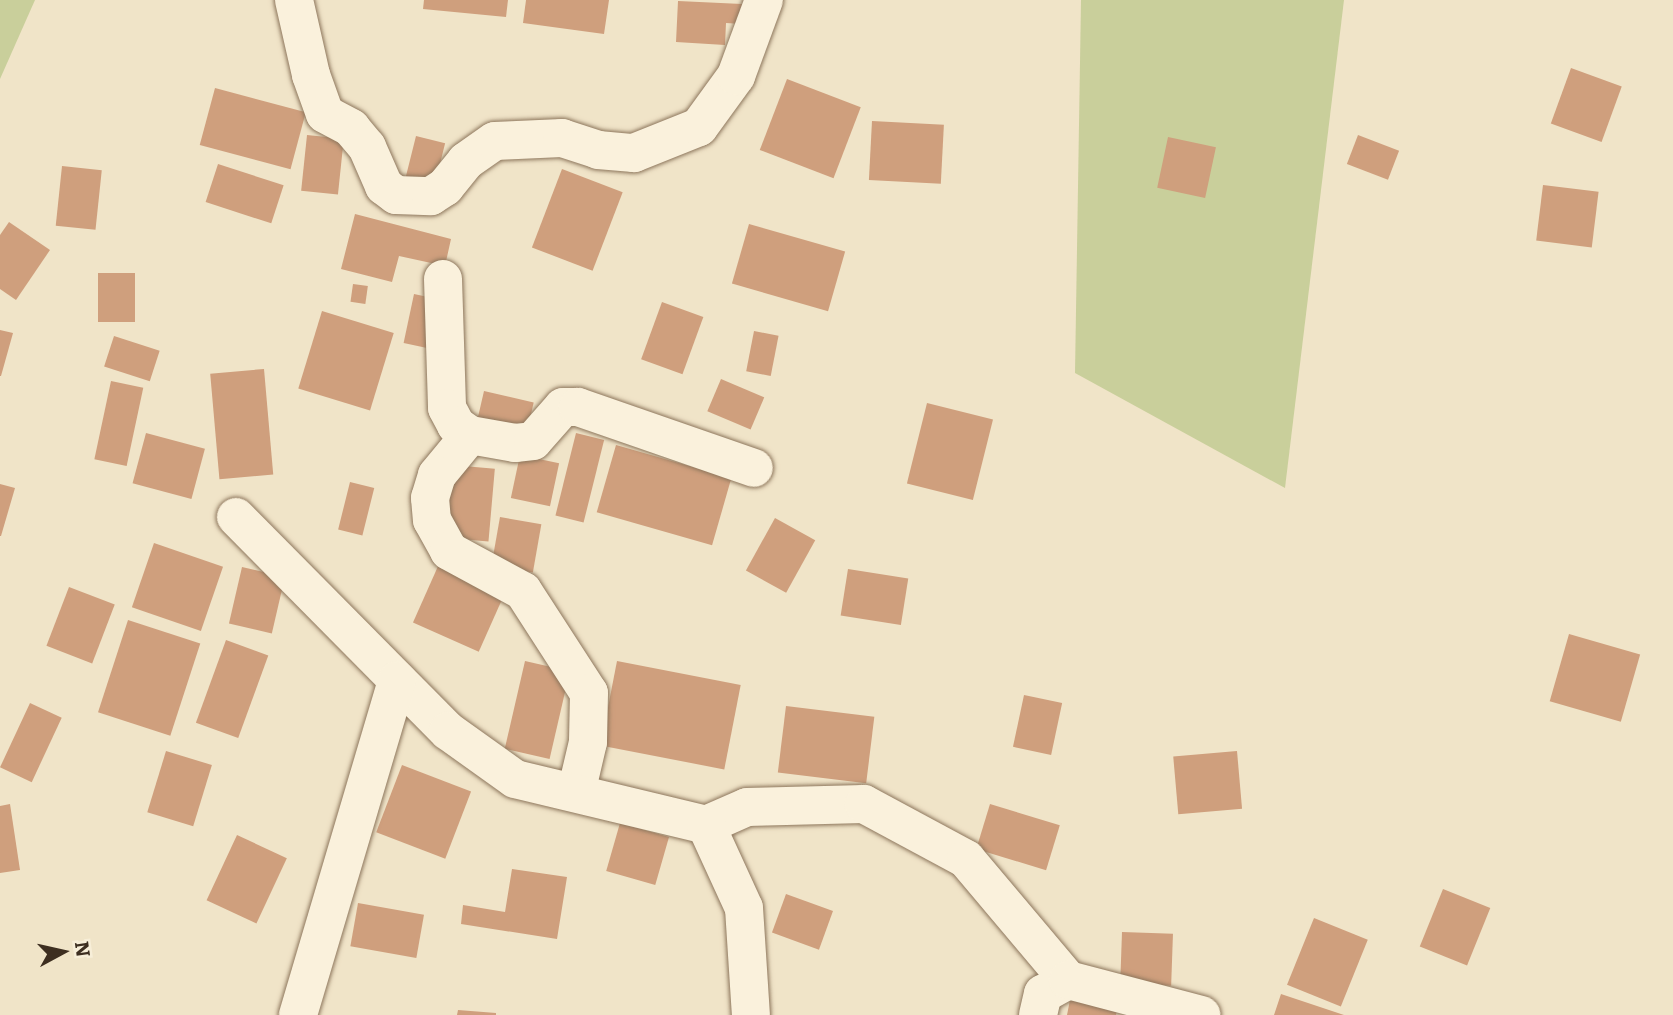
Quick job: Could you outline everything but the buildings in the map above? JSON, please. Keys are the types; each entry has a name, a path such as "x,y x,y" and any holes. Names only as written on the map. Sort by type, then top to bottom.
{"street":[{"path":"294,0 311,75 325,114 351,128 367,147 384,186 396,195 431,196 446,187 466,161 495,141 562,138 598,150 634,153 699,127 736,76 764,0"},
{"path":"443,279 447,408 456,425 470,435 515,443 533,441 563,407 578,407 754,468"},
{"path":"470,435 437,475 430,498 432,520 449,551 523,591 589,693 588,743 576,793"},
{"path":"236,517 448,731 515,779 706,825 747,807 864,804 966,859 1068,980 1201,1015"},
{"path":"298,1015 397,680"},
{"path":"706,825 744,908 751,1015"},
{"path":"1038,1015 1043,994 1068,980"}],"green space":[{"path":"0,0 35,0 0,79"},
{"path":"1081,0 1344,0 1285,488 1075,373"}]}
